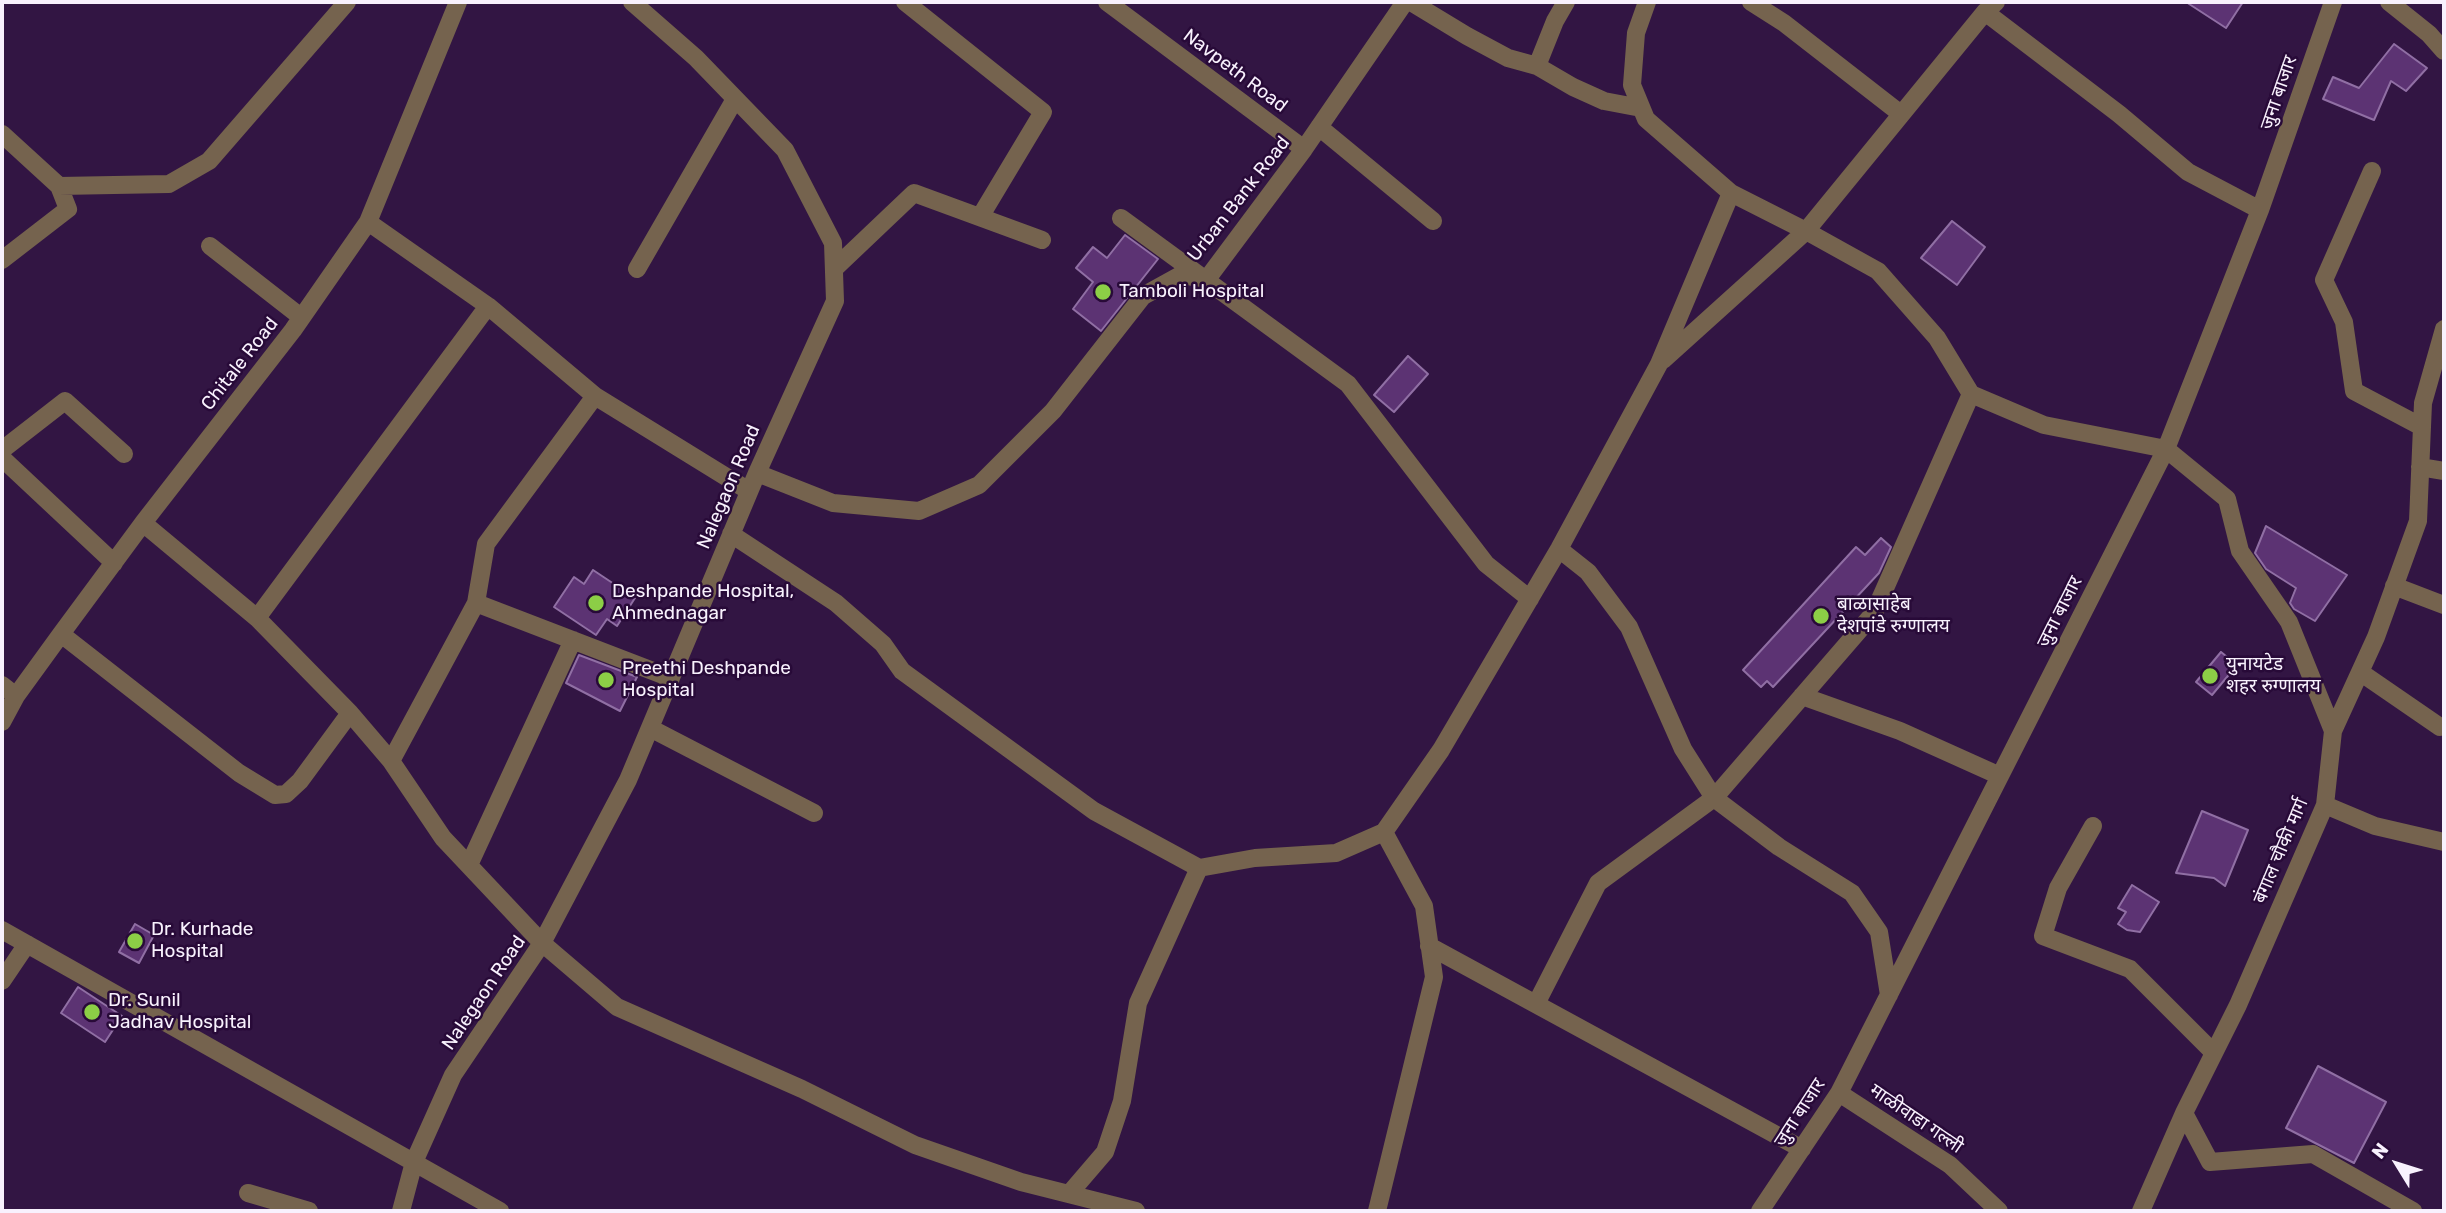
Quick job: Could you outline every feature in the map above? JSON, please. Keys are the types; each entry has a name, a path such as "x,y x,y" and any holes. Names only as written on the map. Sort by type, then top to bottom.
{"street":[{"path":"59,186 169,184 209,161 348,2"},
{"name":"Chitale Road","path":"2,722 9,690 61,634 301,317 368,222 458,2"},
{"name":"Nalegaon Road","path":"401,1211 414,1162 453,1076 542,943 628,780 749,491 835,301 833,243 785,150 696,58 632,2"},
{"path":"905,2 1043,112 980,217"},
{"name":"Navpeth Road","path":"1107,2 1304,149"},
{"name":"Urban Bank Road","path":"757,473 833,503 919,511 979,485 1053,411 1143,296 1181,275 1207,279 1304,149 1405,2"},
{"path":"1411,2 1508,58 1537,66 1604,101 1641,108"},
{"path":"1537,66 1551,30 1566,2"},
{"path":"1647,2 1636,33 1632,85 1641,108 1646,119 1731,192 1878,271 1937,338 1971,394 2044,425 2166,449 2227,499 2240,551 2289,622 2333,731"},
{"path":"1751,2 1784,23 1901,114"},
{"name":"जुना बाजार","path":"1760,1211 1839,1093 2166,449 2260,210 2333,2"},
{"path":"2389,2 2429,34 2444,51"},
{"path":"1659,364 1806,231 1990,7 2188,172 2260,210"},
{"path":"637,269 736,99"},
{"path":"1319,127 1433,221"},
{"path":"2,134 59,186 68,209 2,260"},
{"path":"2372,171 2324,280 2344,322 2354,391 2422,427"},
{"path":"731,534 836,603 883,644 902,671 1094,811 1199,868 1255,858 1336,853 1384,832 1441,750 1559,549 1659,364 1731,192"},
{"path":"834,269 914,193 1042,240"},
{"path":"1121,218 1348,384 1477,554 1530,599"},
{"path":"368,222 488,306 595,396 749,491"},
{"path":"210,246 301,317"},
{"path":"257,618 488,306"},
{"name":"बंगाल चौकी मार्ग","path":"2141,1211 2184,1113 2238,1005 2325,805 2333,731 2376,637 2418,521 2423,403 2441,356 2444,329"},
{"path":"1536,1004 1598,883 1714,798 1874,613 1971,394"},
{"path":"391,761 476,603 486,544 595,396"},
{"path":"2,450 65,401 124,454"},
{"path":"2,458 114,563"},
{"path":"2420,467 2444,471"},
{"path":"144,523 257,618 350,713 391,761 443,838 542,943 617,1007 802,1089 915,1145 1021,1182 1136,1211"},
{"path":"1559,549 1588,572 1629,627 1683,750 1714,798 1779,847 1852,893 1879,932 1889,995"},
{"path":"2394,586 2444,605"},
{"path":"476,603 671,678"},
{"path":"61,634 239,773 275,794 286,794 300,781 350,713"},
{"path":"469,865 573,640"},
{"path":"2360,673 2440,727"},
{"path":"1802,696 1900,731 2000,776"},
{"path":"650,728 814,813"},
{"path":"2325,805 2375,827 2444,842"},
{"path":"2093,826 2058,888 2043,936 2130,969 2214,1053"},
{"path":"1377,1211 1434,977 1424,906 1384,832"},
{"path":"1069,1194 1105,1152 1122,1101 1138,1003 1199,868"},
{"path":"2,929 500,1211"},
{"path":"2,981 27,944"},
{"path":"1429,946 1802,1149"},
{"name":"माळीवाडा गल्ली","path":"1839,1093 1950,1165 1999,1211"},
{"path":"2184,1113 2210,1162 2313,1154 2413,1211"},
{"path":"248,1193 309,1211"},
{"path":"1069,1194 1077,1211"}],"building":[{"path":"2186,2 2243,2 2226,28"},
{"path":"2394,44 2427,68 2406,91 2391,81 2374,120 2323,99 2333,77 2359,88"},
{"path":"1952,221 1985,247 1957,285 1921,258"},
{"path":"1125,235 1158,259 1101,331 1073,309 1093,282 1076,268 1093,247 1107,258"},
{"path":"1408,356 1428,374 1394,412 1374,395"},
{"path":"2266,526 2347,575 2315,621 2294,609 2290,603 2296,588 2266,569 2255,553"},
{"path":"1881,538 1891,547 1879,573 1773,687 1767,681 1761,687 1743,670 1856,547 1865,555"},
{"path":"593,570 635,598 617,626 607,619 596,635 554,607 574,577 584,584"},
{"path":"2221,652 2237,665 2212,695 2196,682"},
{"path":"579,655 637,677 620,711 566,683"},
{"path":"2202,811 2248,830 2225,886 2214,878 2176,873"},
{"path":"2132,885 2159,902 2140,932 2127,930 2118,924 2126,912 2118,908"},
{"path":"135,924 154,935 139,963 119,952"},
{"path":"78,987 122,1016 105,1042 61,1013"},
{"path":"2318,1066 2386,1102 2354,1163 2286,1128"}],"place":[{"name":"Tamboli Hospital","path":"1103,292"},
{"name":"Deshpande Hospital, Ahmednagar","path":"596,603"},
{"name":"बाळासाहेब देशपांडे रुग्णालय","path":"1821,616"},
{"name":"युनायटेड शहर रुग्णालय","path":"2210,676"},
{"name":"Preethi Deshpande Hospital","path":"606,680"},
{"name":"Dr. Kurhade Hospital","path":"135,941"},
{"name":"Dr. Sunil Jadhav Hospital","path":"92,1012"}]}
